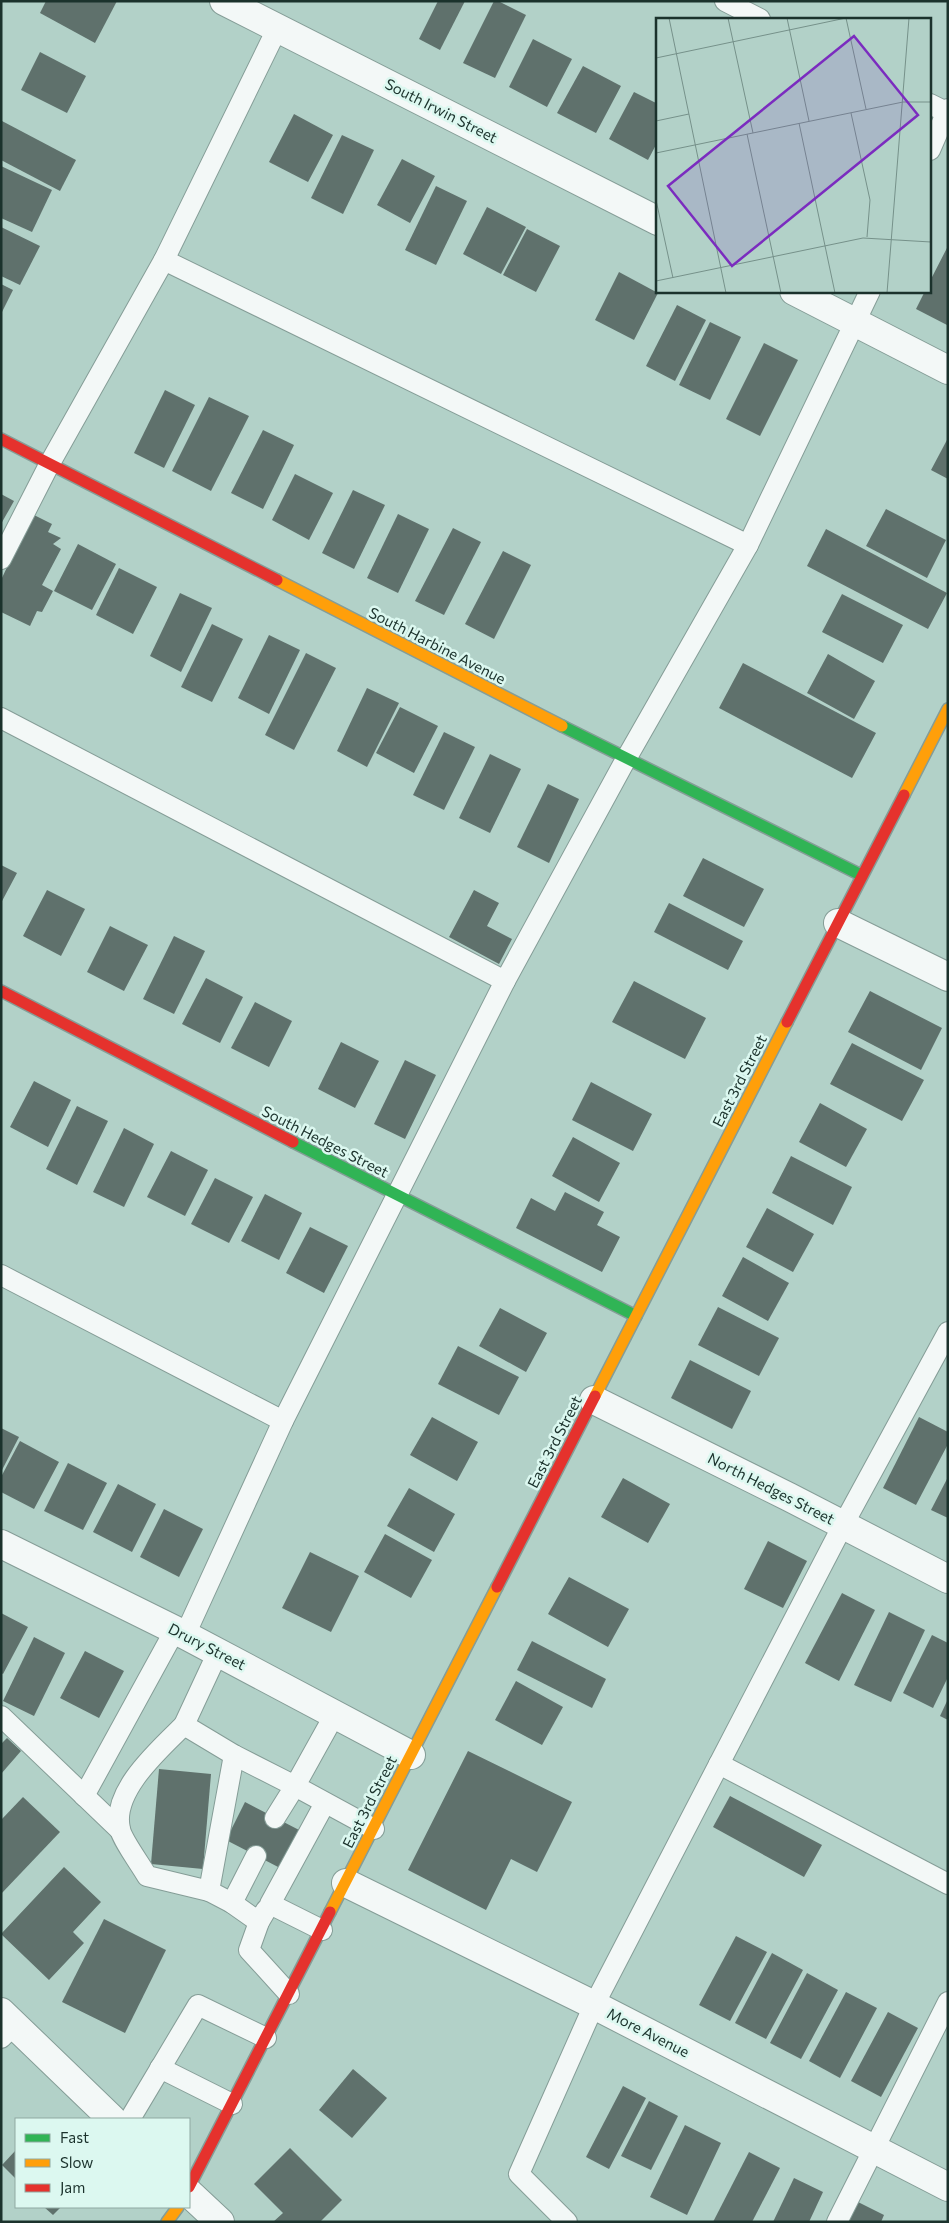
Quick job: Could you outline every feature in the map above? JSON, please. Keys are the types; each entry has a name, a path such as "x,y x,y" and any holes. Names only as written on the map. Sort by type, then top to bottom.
{"main road":[{"name":"South Harbine Avenue","path":"1,438 626,760 861,875"},
{"name":"East 3rd Street","path":"190,2186 594,1400 861,875 947,714"},
{"name":"South Hedges Street","path":"1,991 398,1196 636,1316"},
{"path":"167,2222 177,2208"}],"street":[{"name":"South Irwin Street","path":"224,1 656,220"},
{"path":"796,292 948,370"},
{"path":"838,923 948,977"},
{"name":"North Hedges Street","path":"594,1400 948,1579"},
{"name":"Drury Street","path":"1,1544 180,1632 411,1755"},
{"name":"More Avenue","path":"346,1883 594,2005 948,2187"},
{"path":"6,2025 111,2118"},
{"path":"190,2194 220,2222"}],"lane":[{"path":"725,1 758,18"},
{"path":"1,559 50,463 164,260 277,29"},
{"path":"932,143 941,109"},
{"path":"164,260 748,545"},
{"path":"84,1796 180,1632 283,1421 505,981 626,760 748,545 870,292"},
{"path":"1,718 505,981"},
{"path":"1,1275 283,1421"},
{"path":"558,2219 519,2174 594,2005 843,1525 948,1332"},
{"path":"120,1830 120,1803 145,1765 184,1725 218,1652"},
{"path":"275,1818 335,1714"},
{"path":"1,1716 120,1830 148,1876 209,1891 232,1903 259,1922"},
{"path":"184,1725 234,1755 374,1829"},
{"path":"209,1891 234,1755"},
{"path":"719,1764 948,1884"},
{"path":"289,1994 249,1950 259,1922 325,1803"},
{"path":"232,1903 256,1856"},
{"path":"270,1904 322,1930"},
{"path":"838,2222 948,2002"},
{"path":"131,2118 198,2005 266,2038"},
{"path":"160,2068 232,2104"}],"building":[{"path":"46,1 117,1 95,43 40,13"},
{"path":"438,1 465,1 440,50 419,39"},
{"path":"494,1 498,1 526,15 495,78 463,63"},
{"path":"533,39 572,59 547,107 509,87"},
{"path":"40,52 86,76 67,113 21,90"},
{"path":"583,66 621,86 596,133 557,113"},
{"path":"634,92 656,103 656,145 648,160 609,139"},
{"path":"294,114 333,135 308,182 269,162"},
{"path":"2,121 76,160 60,191 1,160"},
{"path":"342,135 374,150 343,214 311,198"},
{"path":"402,159 435,176 410,223 377,205"},
{"path":"1,166 52,190 32,232 1,218"},
{"path":"436,186 467,201 436,265 405,250"},
{"path":"487,207 526,227 501,274 463,254"},
{"path":"1,227 40,246 20,285 1,276"},
{"path":"527,229 560,246 536,292 503,275"},
{"path":"948,246 947,325 916,309 924,292 932,292 932,277"},
{"path":"619,272 658,293 634,340 595,320"},
{"path":"1,284 13,290 1,314"},
{"path":"677,305 706,320 675,381 646,366"},
{"path":"710,322 741,337 710,400 679,385"},
{"path":"764,343 798,360 760,436 726,419"},
{"path":"165,390 195,405 164,468 134,453"},
{"path":"209,397 249,416 211,491 172,471"},
{"path":"263,430 294,445 263,509 231,493"},
{"path":"948,438 948,479 931,470"},
{"path":"295,474 333,493 309,540 272,520"},
{"path":"353,490 385,505 354,569 322,553"},
{"path":"1,494 14,501 1,524"},
{"path":"886,509 946,540 927,578 866,546"},
{"path":"32,514 52,524 48,532 61,538 53,544 61,549 42,585 53,591 42,612 37,611 30,626 1,612 1,580"},
{"path":"398,514 429,529 398,593 367,578"},
{"path":"453,528 481,542 444,615 415,601"},
{"path":"826,529 947,593 928,629 807,566"},
{"path":"78,544 116,564 92,610 54,591"},
{"path":"503,551 531,565 494,639 465,624"},
{"path":"119,568 157,587 133,634 96,615"},
{"path":"180,593 212,608 181,672 150,656"},
{"path":"842,594 903,625 883,663 822,632"},
{"path":"212,624 243,639 212,702 181,687"},
{"path":"269,635 300,650 269,714 238,698"},
{"path":"306,653 336,668 294,750 265,735"},
{"path":"828,654 875,681 854,719 807,693"},
{"path":"743,663 876,733 852,778 719,708"},
{"path":"367,688 399,703 367,767 337,751"},
{"path":"400,707 438,726 414,773 376,753"},
{"path":"444,732 475,747 444,810 413,795"},
{"path":"490,754 521,769 490,833 459,818"},
{"path":"548,784 579,799 549,863 517,847"},
{"path":"703,858 764,889 744,927 683,896"},
{"path":"1,865 17,873 1,903"},
{"path":"47,890 85,909 61,956 23,936"},
{"path":"474,890 499,903 487,926 512,939 499,964 449,937"},
{"path":"669,903 743,941 728,970 654,932"},
{"path":"110,926 148,945 124,991 87,972"},
{"path":"174,936 205,951 174,1014 143,999"},
{"path":"206,978 243,997 220,1043 182,1024"},
{"path":"634,981 706,1018 685,1059 612,1022"},
{"path":"870,991 942,1028 921,1070 848,1032"},
{"path":"255,1002 292,1021 269,1067 231,1048"},
{"path":"341,1042 379,1061 355,1108 318,1089"},
{"path":"852,1043 924,1080 902,1121 830,1084"},
{"path":"405,1060 436,1075 405,1139 374,1124"},
{"path":"34,1081 71,1100 48,1147 10,1127"},
{"path":"591,1082 652,1114 633,1151 572,1120"},
{"path":"820,1103 867,1129 846,1167 799,1142"},
{"path":"77,1106 108,1121 77,1185 46,1169"},
{"path":"124,1128 154,1144 124,1207 93,1192"},
{"path":"573,1137 620,1163 599,1202 552,1176"},
{"path":"171,1151 208,1170 185,1216 147,1197"},
{"path":"791,1156 852,1187 833,1225 772,1193"},
{"path":"215,1178 253,1197 229,1243 191,1224"},
{"path":"565,1192 604,1212 597,1225 620,1237 602,1272 516,1228 531,1198 555,1211"},
{"path":"265,1194 302,1213 279,1260 241,1241"},
{"path":"767,1208 814,1234 793,1272 746,1247"},
{"path":"310,1227 348,1246 324,1293 286,1273"},
{"path":"743,1257 789,1283 768,1321 722,1296"},
{"path":"718,1307 779,1338 759,1376 698,1345"},
{"path":"500,1308 547,1333 526,1372 479,1346"},
{"path":"458,1346 519,1377 499,1415 438,1384"},
{"path":"690,1360 751,1391 732,1429 671,1398"},
{"path":"432,1417 478,1442 457,1481 410,1455"},
{"path":"919,1417 948,1432 948,1444 916,1505 883,1488"},
{"path":"1,1428 19,1437 1,1472"},
{"path":"20,1441 59,1462 34,1509 1,1492 1,1477"},
{"path":"68,1463 107,1483 83,1530 44,1511"},
{"path":"948,1477 948,1518 931,1510"},
{"path":"623,1478 670,1504 648,1543 601,1517"},
{"path":"118,1484 156,1504 132,1552 93,1532"},
{"path":"409,1488 455,1514 434,1552 387,1526"},
{"path":"164,1509 203,1529 179,1577 140,1557"},
{"path":"385,1534 432,1560 411,1598 364,1572"},
{"path":"768,1541 807,1561 783,1608 744,1589"},
{"path":"310,1552 359,1576 331,1632 282,1608"},
{"path":"569,1577 629,1609 608,1647 548,1614"},
{"path":"842,1593 875,1610 839,1681 805,1663"},
{"path":"889,1612 925,1630 891,1702 854,1685"},
{"path":"1,1613 28,1627 3,1674 1,1673"},
{"path":"932,1635 948,1643 948,1677 933,1708 903,1693"},
{"path":"34,1637 65,1653 34,1716 3,1701"},
{"path":"532,1641 606,1679 592,1708 517,1670"},
{"path":"85,1651 124,1671 99,1718 60,1698"},
{"path":"516,1681 563,1707 542,1745 495,1720"},
{"path":"948,1699 948,1720 940,1716"},
{"path":"7,1738 21,1751 1,1774 1,1744"},
{"path":"468,1751 572,1802 537,1872 511,1859 486,1910 408,1870"},
{"path":"159,1769 211,1774 203,1869 151,1864"},
{"path":"730,1796 822,1845 804,1877 713,1827"},
{"path":"23,1797 60,1832 1,1894 1,1820"},
{"path":"245,1802 301,1831 282,1869 226,1840"},
{"path":"64,1867 101,1902 73,1932 84,1943 49,1980 1,1934"},
{"path":"104,1919 166,1950 125,2033 62,2002"},
{"path":"736,1936 767,1952 730,2021 699,2005"},
{"path":"772,1953 803,1970 766,2039 735,2023"},
{"path":"807,1973 838,1990 801,2059 770,2043"},
{"path":"846,1992 877,2008 840,2078 809,2061"},
{"path":"888,2012 918,2028 881,2097 851,2081"},
{"path":"353,2069 387,2098 352,2138 319,2110"},
{"path":"623,2086 646,2098 609,2169 586,2157"},
{"path":"649,2101 678,2116 651,2170 621,2156"},
{"path":"685,2125 721,2143 687,2215 650,2197"},
{"path":"290,2148 342,2200 320,2222 273,2222 283,2213 254,2184"},
{"path":"15,2151 15,2178 2,2165"},
{"path":"749,2152 780,2168 752,2222 713,2222"},
{"path":"794,2178 823,2192 809,2222 773,2222"},
{"path":"856,2201 884,2215 881,2222 847,2222"},
{"path":"45,2208 60,2208 53,2215"}],"traffic: fast":[{"path":"562,726 861,875"},
{"path":"293,1142 636,1316"}],"traffic: slow":[{"path":"277,580 562,726"},
{"path":"904,795 948,709"},
{"path":"595,1396 787,1022"},
{"path":"330,1912 497,1587"},
{"path":"167,2222 177,2208"}],"traffic: jam":[{"path":"1,439 277,580"},
{"path":"787,1022 904,795"},
{"path":"1,991 293,1142"},
{"path":"497,1587 595,1396"},
{"path":"190,2185 330,1912"}]}
